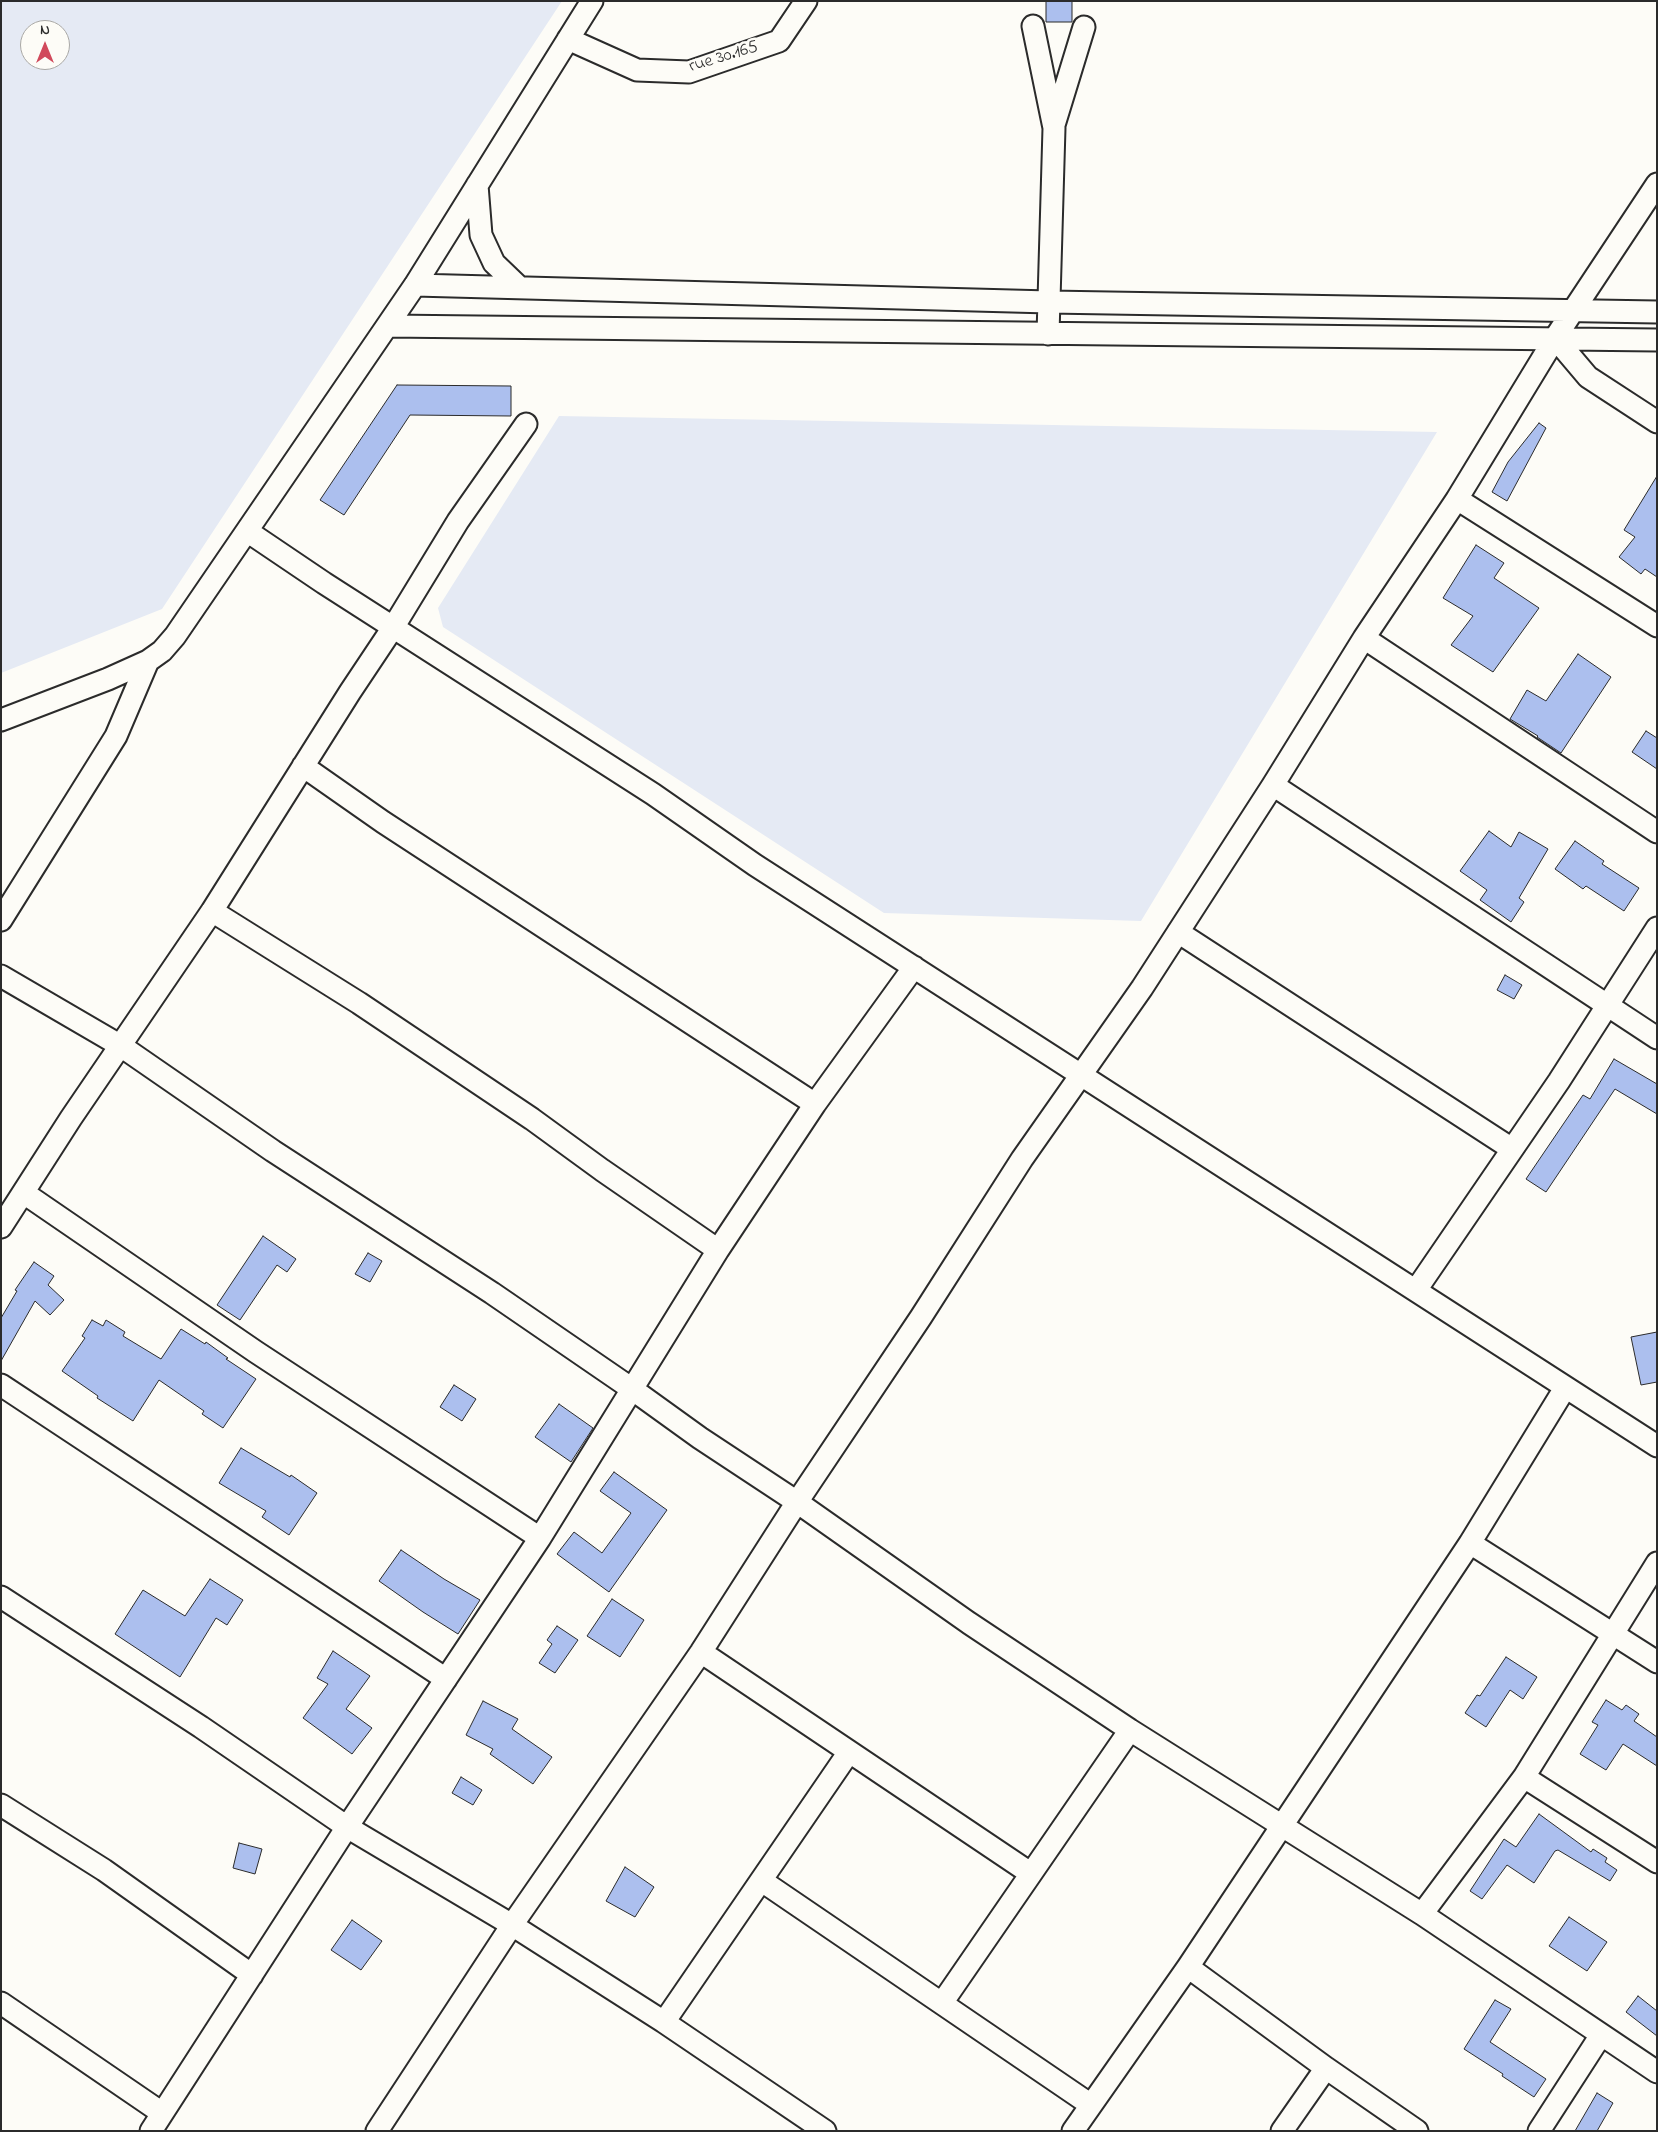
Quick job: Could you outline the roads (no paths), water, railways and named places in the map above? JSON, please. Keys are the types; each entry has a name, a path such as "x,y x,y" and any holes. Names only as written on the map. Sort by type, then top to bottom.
{"street":[{"path":"1,720 108,679 148,661 162,651 175,636 415,285 592,1"},
{"name":"rue 30.165","path":"568,39 637,70 689,72 779,41 806,1"},
{"path":"1033,26 1054,128 1048,334"},
{"path":"1054,128 1084,27"},
{"path":"377,2131 512,1924 701,1652 797,1502 921,1317 1022,1159 1079,1075 1142,988 1273,786 1364,638 1457,498 1555,338 1657,184"},
{"path":"477,185 481,235 494,264 519,287"},
{"path":"415,285 1049,302 1657,312"},
{"path":"388,326 1657,340"},
{"path":"1555,338 1588,377 1657,422"},
{"path":"1,1227 71,1118 212,911 394,626 458,521 526,424"},
{"path":"1457,498 1657,626"},
{"path":"247,531 324,583 394,626 653,794 755,865 1657,1446"},
{"path":"1364,638 1657,832"},
{"path":"1,920 116,736 148,661"},
{"path":"303,766 383,822 815,1104"},
{"path":"1273,786 1657,1038"},
{"path":"212,911 359,1003 532,1119 718,1250"},
{"path":"1416,1290 1608,1006 1657,928"},
{"path":"1178,932 1512,1149"},
{"path":"1,2003 156,2122 347,1826 540,1538 718,1250 815,1104 914,967"},
{"path":"1,976 120,1046 273,1151 492,1293 700,1438 797,1502 968,1623 1130,1730 1422,1914 1657,2072"},
{"path":"24,1193 256,1352 540,1538"},
{"path":"1,1385 446,1679"},
{"path":"1072,2131 1188,1968 1280,1826 1470,1543 1566,1388"},
{"path":"1470,1543 1657,1662"},
{"path":"1422,1914 1524,1777 1657,1564"},
{"path":"1,1597 194,1722 347,1826 512,1924 664,2022 825,2131"},
{"path":"701,1652 1030,1873"},
{"path":"942,2002 1130,1730"},
{"path":"664,2022 849,1752"},
{"path":"1524,1777 1657,1862"},
{"path":"1,1805 104,1870 252,1975"},
{"path":"762,1881 1091,2104"},
{"path":"1188,1968 1417,2131"},
{"path":"1539,2131 1601,2036"},
{"path":"1282,2131 1326,2068"}]}
